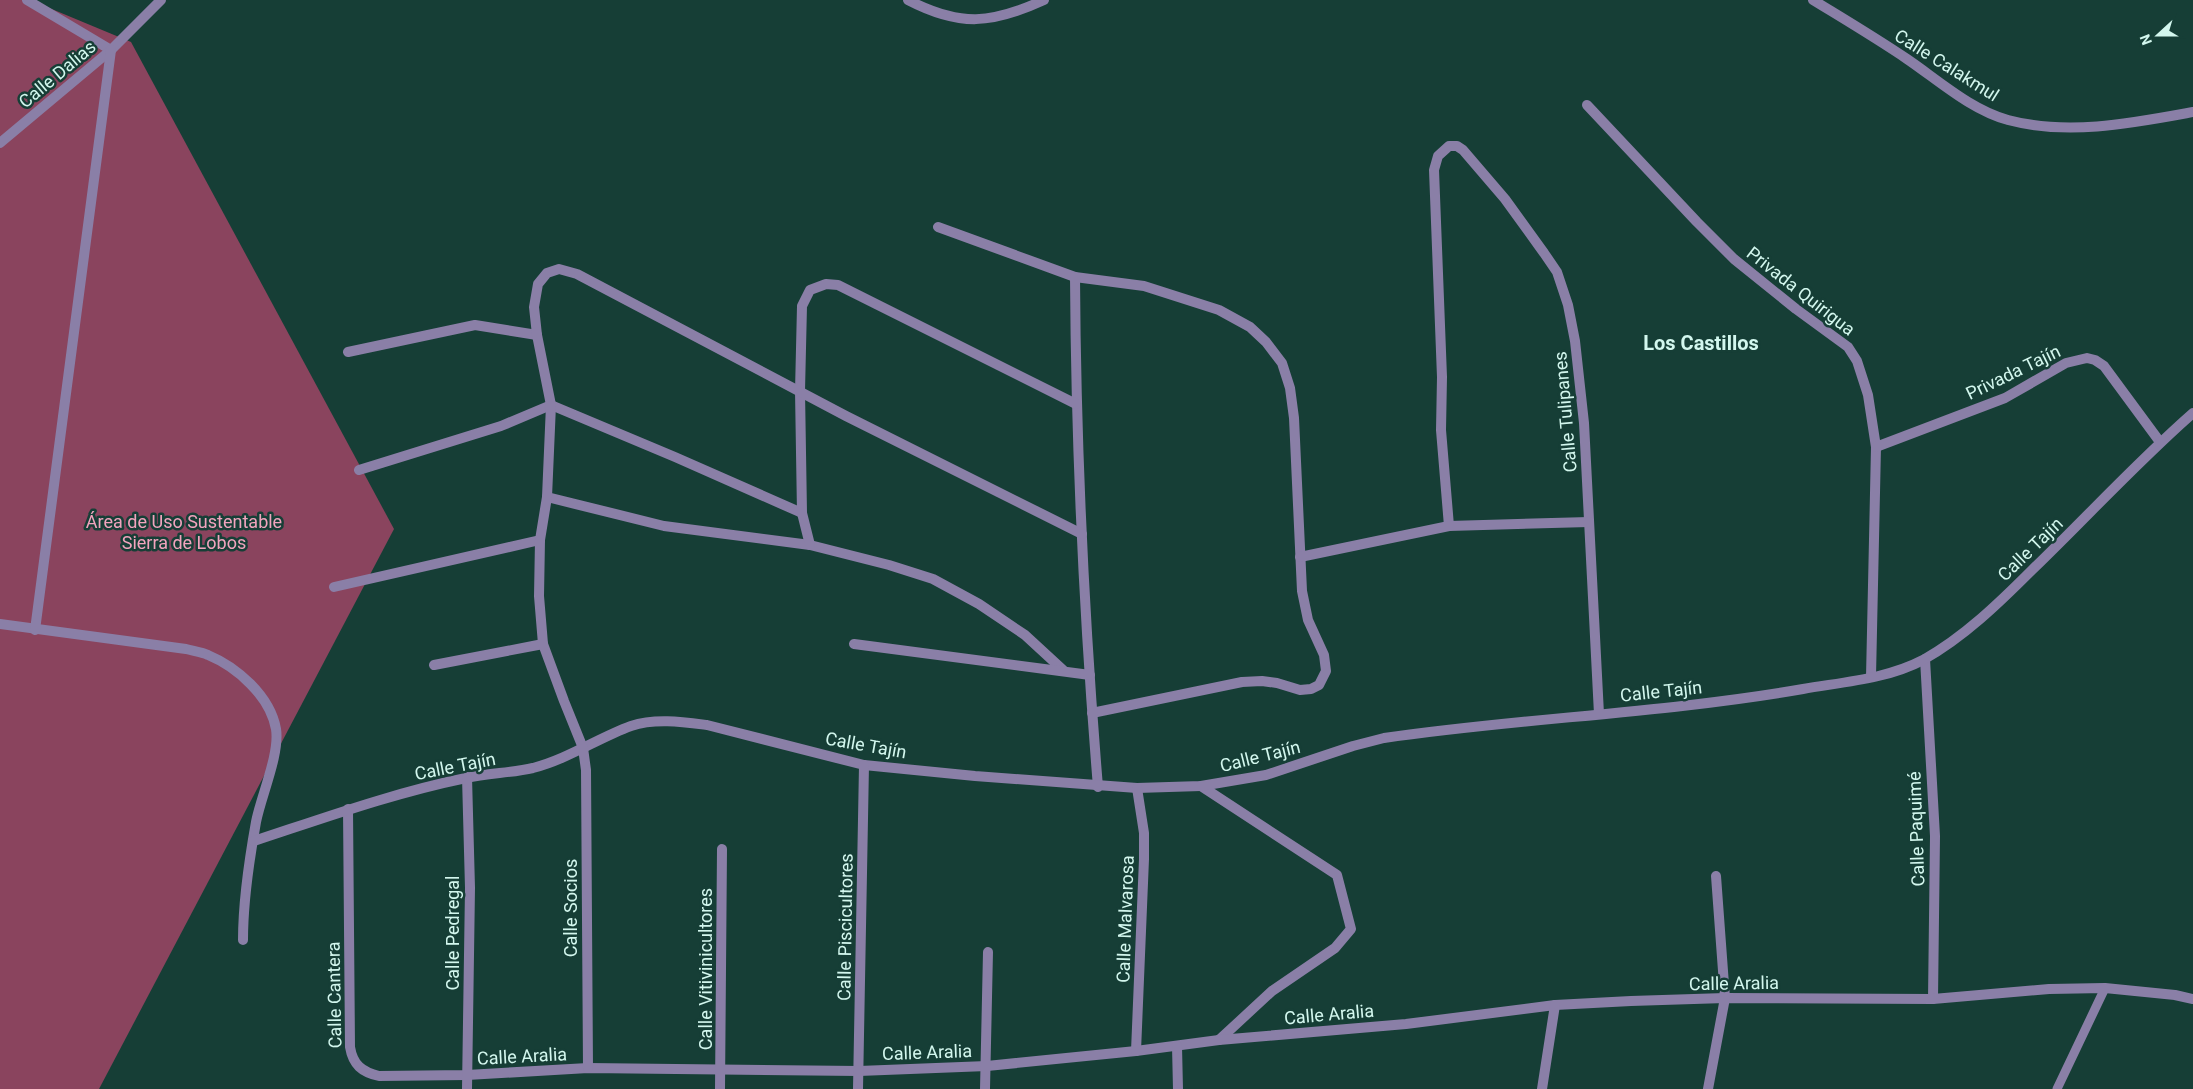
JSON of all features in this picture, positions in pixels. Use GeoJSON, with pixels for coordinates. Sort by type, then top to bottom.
{"type":"FeatureCollection","features":[{"type":"Feature","properties":{"kind":"street"},"geometry":{"type":"LineString","coordinates":[[27,0],[111,50]]}},
{"type":"Feature","properties":{"kind":"street"},"geometry":{"type":"LineString","coordinates":[[35,630],[111,50],[161,0]]}},
{"type":"Feature","properties":{"kind":"street"},"geometry":{"type":"LineString","coordinates":[[908,0],[944,16],[970,20],[991,19],[1024,10],[1044,0]]}},
{"type":"Feature","properties":{"kind":"street","name":"Calle Calakmul"},"geometry":{"type":"LineString","coordinates":[[1813,0],[1892,49],[1978,108],[2007,120],[2088,128],[2144,121],[2193,112]]}},
{"type":"Feature","properties":{"kind":"street","name":"Calle Dalias"},"geometry":{"type":"LineString","coordinates":[[0,143],[111,50]]}},
{"type":"Feature","properties":{"kind":"street","name":"Privada Quirigua"},"geometry":{"type":"LineString","coordinates":[[1587,105],[1734,259],[1796,309],[1848,347],[1857,361],[1868,395],[1876,447],[1871,677]]}},
{"type":"Feature","properties":{"kind":"street","name":"Calle Tulipanes"},"geometry":{"type":"LineString","coordinates":[[1448,526],[1441,430],[1442,376],[1434,170],[1438,156],[1443,150],[1449,146],[1456,146],[1463,150],[1505,199],[1557,272],[1563,288],[1576,350],[1584,423],[1599,714]]}},
{"type":"Feature","properties":{"kind":"street"},"geometry":{"type":"LineString","coordinates":[[938,227],[1075,277],[1144,286],[1219,310],[1250,327],[1266,342],[1282,363],[1290,388],[1294,418],[1302,591],[1308,620],[1324,655],[1326,671],[1319,685],[1310,689],[1300,690],[1277,683],[1242,682],[1092,712]]}},
{"type":"Feature","properties":{"kind":"street","name":"Calle Socios"},"geometry":{"type":"LineString","coordinates":[[588,1068],[586,780],[584,748],[543,644],[539,596],[540,540],[547,497],[551,405],[537,335],[534,306],[538,284],[547,273],[559,269],[577,274],[800,391]]}},
{"type":"Feature","properties":{"kind":"street"},"geometry":{"type":"LineString","coordinates":[[1075,277],[1076,404],[1092,712],[1098,787]]}},
{"type":"Feature","properties":{"kind":"street"},"geometry":{"type":"LineString","coordinates":[[810,544],[802,514],[800,391],[802,306],[810,290],[826,284],[838,285],[1076,404]]}},
{"type":"Feature","properties":{"kind":"street"},"geometry":{"type":"LineString","coordinates":[[348,352],[475,325],[537,335]]}},
{"type":"Feature","properties":{"kind":"street","name":"Privada Tajín"},"geometry":{"type":"LineString","coordinates":[[1876,447],[2005,398],[2066,364],[2088,358],[2104,366],[2160,442]]}},
{"type":"Feature","properties":{"kind":"street"},"geometry":{"type":"LineString","coordinates":[[800,391],[1082,534]]}},
{"type":"Feature","properties":{"kind":"street"},"geometry":{"type":"LineString","coordinates":[[359,470],[501,426],[551,405],[675,457],[802,514]]}},
{"type":"Feature","properties":{"kind":"street","name":"Calle Tajín"},"geometry":{"type":"LineString","coordinates":[[254,841],[348,809],[408,792],[467,778],[532,768],[553,762],[633,726],[658,722],[684,722],[723,729],[864,765],[1098,787],[1201,786],[1266,775],[1353,746],[1384,738],[1753,697],[1903,670],[1925,659],[1976,623],[2113,491],[2160,442],[2193,413]]}},
{"type":"Feature","properties":{"kind":"street"},"geometry":{"type":"LineString","coordinates":[[547,497],[664,526],[810,544],[933,579],[979,604],[1025,635],[1063,670]]}},
{"type":"Feature","properties":{"kind":"street"},"geometry":{"type":"LineString","coordinates":[[1300,557],[1448,526],[1589,522]]}},
{"type":"Feature","properties":{"kind":"street"},"geometry":{"type":"LineString","coordinates":[[334,587],[540,540]]}},
{"type":"Feature","properties":{"kind":"street"},"geometry":{"type":"LineString","coordinates":[[0,624],[186,649],[207,654],[240,674],[259,692],[276,729],[275,749],[256,822],[244,904],[243,940]]}},
{"type":"Feature","properties":{"kind":"street"},"geometry":{"type":"LineString","coordinates":[[434,665],[543,644]]}},
{"type":"Feature","properties":{"kind":"street"},"geometry":{"type":"LineString","coordinates":[[854,644],[1090,675]]}},
{"type":"Feature","properties":{"kind":"street","name":"Calle Paquimé"},"geometry":{"type":"LineString","coordinates":[[1925,659],[1935,836],[1933,999]]}},
{"type":"Feature","properties":{"kind":"street","name":"Calle Piscicultores"},"geometry":{"type":"LineString","coordinates":[[858,1089],[864,765]]}},
{"type":"Feature","properties":{"kind":"street","name":"Calle Pedregal"},"geometry":{"type":"LineString","coordinates":[[467,778],[470,888],[467,1089]]}},
{"type":"Feature","properties":{"kind":"street"},"geometry":{"type":"LineString","coordinates":[[1201,786],[1337,875],[1351,929],[1334,948],[1272,991],[1219,1040]]}},
{"type":"Feature","properties":{"kind":"street","name":"Calle Malvarosa"},"geometry":{"type":"LineString","coordinates":[[1136,1051],[1144,850],[1144,833],[1137,788]]}},
{"type":"Feature","properties":{"kind":"street","name":"Calle Cantera"},"geometry":{"type":"LineString","coordinates":[[348,809],[350,1047],[352,1056],[361,1069],[368,1074],[379,1076],[467,1075]]}},
{"type":"Feature","properties":{"kind":"street","name":"Calle Vitivinicultores"},"geometry":{"type":"LineString","coordinates":[[720,1089],[722,849]]}},
{"type":"Feature","properties":{"kind":"street"},"geometry":{"type":"LineString","coordinates":[[1708,1089],[1726,998],[1716,876]]}},
{"type":"Feature","properties":{"kind":"street"},"geometry":{"type":"LineString","coordinates":[[985,1089],[988,952]]}},
{"type":"Feature","properties":{"kind":"street","name":"Calle Aralia"},"geometry":{"type":"LineString","coordinates":[[467,1075],[588,1068],[859,1071],[987,1066],[1136,1051],[1219,1040],[1406,1024],[1555,1005],[1726,998],[1933,999],[2049,989],[2105,988],[2175,994],[2193,999]]}},
{"type":"Feature","properties":{"kind":"street"},"geometry":{"type":"LineString","coordinates":[[1542,1089],[1555,1005]]}},
{"type":"Feature","properties":{"kind":"street"},"geometry":{"type":"LineString","coordinates":[[1177,1046],[1178,1089]]}},
{"type":"Feature","properties":{"kind":"lane"},"geometry":{"type":"LineString","coordinates":[[2057,1089],[2105,988]]}},
{"type":"Feature","properties":{"kind":"green space","name":"Área de Uso Sustentable Sierra de Lobos"},"geometry":{"type":"Polygon","coordinates":[[[0,0],[30,0],[131,42],[394,529],[99,1089],[0,1089],[0,0]]]}},
{"type":"Feature","properties":{"kind":"district","name":"Los Castillos"},"geometry":{"type":"Point","coordinates":[1701,343]}}]}
